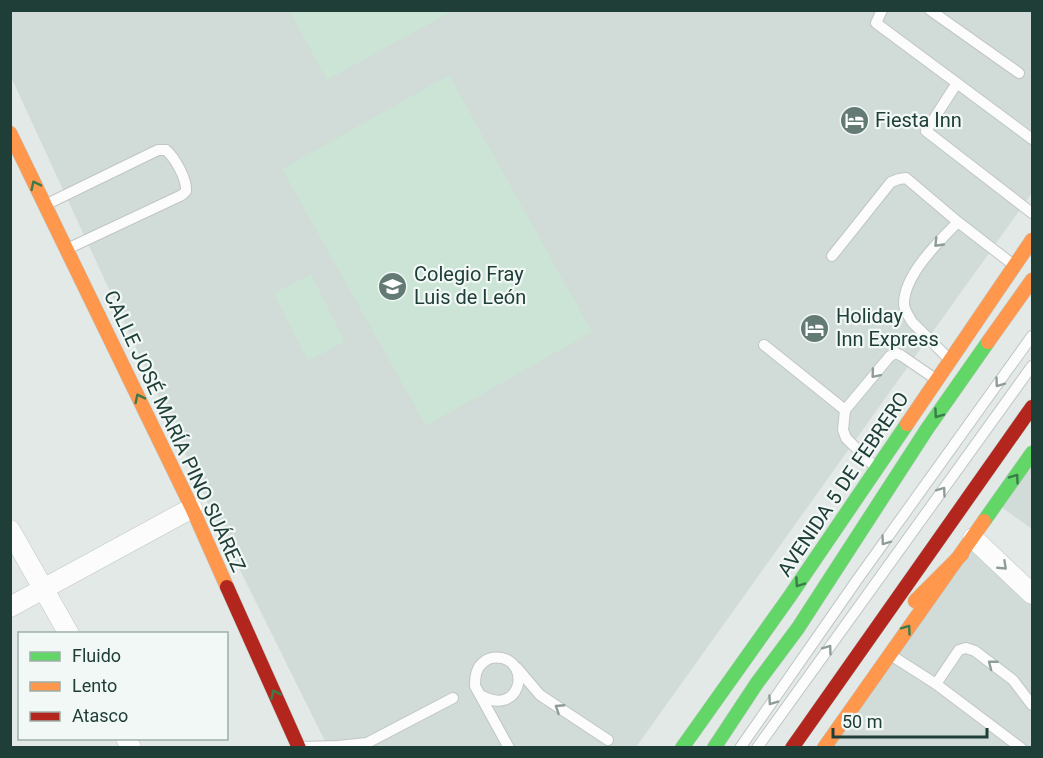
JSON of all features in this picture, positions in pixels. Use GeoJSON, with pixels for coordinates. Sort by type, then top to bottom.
{"type":"FeatureCollection","features":[{"type":"Feature","properties":{"kind":"main road","name":"CALLE JOSÉ MARÍA PINO SUÁREZ"},"geometry":{"type":"LineString","coordinates":[[12,139],[192,508],[298,747]]}},
{"type":"Feature","properties":{"kind":"main road","name":"AVENIDA 5 DE FEBRERO"},"geometry":{"type":"LineString","coordinates":[[682,747],[831,537],[1032,240]]}},
{"type":"Feature","properties":{"kind":"main road"},"geometry":{"type":"LineString","coordinates":[[959,349],[1032,262]]}},
{"type":"Feature","properties":{"kind":"main road","name":"AVENIDA 5 DE FEBRERO"},"geometry":{"type":"LineString","coordinates":[[714,747],[798,628],[927,429],[1032,280]]}},
{"type":"Feature","properties":{"kind":"main road"},"geometry":{"type":"LineString","coordinates":[[792,747],[1032,407]]}},
{"type":"Feature","properties":{"kind":"main road"},"geometry":{"type":"LineString","coordinates":[[824,747],[1032,453]]}},
{"type":"Feature","properties":{"kind":"main road"},"geometry":{"type":"LineString","coordinates":[[798,628],[831,537]]}},
{"type":"Feature","properties":{"kind":"main road"},"geometry":{"type":"LineString","coordinates":[[843,676],[967,546]]}},
{"type":"Feature","properties":{"kind":"street"},"geometry":{"type":"LineString","coordinates":[[10,608],[192,508]]}},
{"type":"Feature","properties":{"kind":"street"},"geometry":{"type":"LineString","coordinates":[[10,530],[68,632]]}},
{"type":"Feature","properties":{"kind":"street"},"geometry":{"type":"LineString","coordinates":[[967,546],[1032,594]]}},
{"type":"Feature","properties":{"kind":"lane"},"geometry":{"type":"LineString","coordinates":[[882,10],[876,23],[1032,140]]}},
{"type":"Feature","properties":{"kind":"lane"},"geometry":{"type":"LineString","coordinates":[[930,10],[1019,73]]}},
{"type":"Feature","properties":{"kind":"lane"},"geometry":{"type":"LineString","coordinates":[[957,83],[926,131],[1032,213]]}},
{"type":"Feature","properties":{"kind":"lane"},"geometry":{"type":"LineString","coordinates":[[45,205],[158,150],[166,150],[171,154],[186,183],[186,191],[182,195],[67,249]]}},
{"type":"Feature","properties":{"kind":"lane"},"geometry":{"type":"LineString","coordinates":[[832,256],[891,182],[899,178],[906,178],[1015,266]]}},
{"type":"Feature","properties":{"kind":"lane"},"geometry":{"type":"LineString","coordinates":[[951,361],[912,322],[904,305],[908,285],[932,248],[958,222]]}},
{"type":"Feature","properties":{"kind":"lane"},"geometry":{"type":"LineString","coordinates":[[740,747],[1032,336]]}},
{"type":"Feature","properties":{"kind":"lane"},"geometry":{"type":"LineString","coordinates":[[764,345],[845,410]]}},
{"type":"Feature","properties":{"kind":"lane"},"geometry":{"type":"LineString","coordinates":[[877,469],[846,438],[843,430],[845,410],[896,353],[938,380]]}},
{"type":"Feature","properties":{"kind":"lane"},"geometry":{"type":"LineString","coordinates":[[757,747],[1032,366]]}},
{"type":"Feature","properties":{"kind":"lane"},"geometry":{"type":"LineString","coordinates":[[936,684],[959,650],[966,648],[975,651],[1013,680],[1032,705]]}},
{"type":"Feature","properties":{"kind":"lane"},"geometry":{"type":"LineString","coordinates":[[889,654],[936,684],[1021,747]]}},
{"type":"Feature","properties":{"kind":"lane"},"geometry":{"type":"LineString","coordinates":[[514,666],[519,676],[518,687],[512,696],[502,701],[492,701],[470,688],[479,666],[487,659],[497,657],[507,659],[514,666],[540,695],[608,740]]}},
{"type":"Feature","properties":{"kind":"lane"},"geometry":{"type":"LineString","coordinates":[[482,696],[509,747]]}},
{"type":"Feature","properties":{"kind":"lane"},"geometry":{"type":"LineString","coordinates":[[298,747],[365,745],[453,698]]}},
{"type":"Feature","properties":{"kind":"shaded area"},"geometry":{"type":"Polygon","coordinates":[[[10,11],[1032,11],[1032,193],[636,747],[328,747],[223,536],[11,77],[10,11]]]}},
{"type":"Feature","properties":{"kind":"shaded area"},"geometry":{"type":"Polygon","coordinates":[[[1032,453],[1032,529],[997,504],[1032,453]]]}},
{"type":"Feature","properties":{"kind":"shaded area"},"geometry":{"type":"Polygon","coordinates":[[[973,538],[1032,594],[1032,747],[824,748],[973,538]]]}},
{"type":"Feature","properties":{"kind":"green space"},"geometry":{"type":"Polygon","coordinates":[[[289,11],[453,11],[327,80],[289,11]]]}},
{"type":"Feature","properties":{"kind":"green space"},"geometry":{"type":"Polygon","coordinates":[[[449,75],[592,332],[426,426],[282,169],[449,75]]]}},
{"type":"Feature","properties":{"kind":"green space"},"geometry":{"type":"Polygon","coordinates":[[[311,274],[345,342],[308,361],[274,293],[311,274]]]}},
{"type":"Feature","properties":{"kind":"traffic: fast"},"geometry":{"type":"LineString","coordinates":[[714,748],[757,683],[798,628],[927,429],[988,342]]}},
{"type":"Feature","properties":{"kind":"traffic: fast"},"geometry":{"type":"LineString","coordinates":[[682,748],[790,596],[907,424]]}},
{"type":"Feature","properties":{"kind":"traffic: fast"},"geometry":{"type":"LineString","coordinates":[[984,521],[1032,453]]}},
{"type":"Feature","properties":{"kind":"traffic: slow"},"geometry":{"type":"LineString","coordinates":[[10,133],[192,508],[227,587]]}},
{"type":"Feature","properties":{"kind":"traffic: slow"},"geometry":{"type":"LineString","coordinates":[[907,424],[1032,240]]}},
{"type":"Feature","properties":{"kind":"traffic: slow"},"geometry":{"type":"LineString","coordinates":[[988,342],[1032,280]]}},
{"type":"Feature","properties":{"kind":"traffic: slow"},"geometry":{"type":"LineString","coordinates":[[824,748],[984,521]]}},
{"type":"Feature","properties":{"kind":"traffic: slow"},"geometry":{"type":"LineString","coordinates":[[915,601],[962,554]]}},
{"type":"Feature","properties":{"kind":"traffic: jam"},"geometry":{"type":"LineString","coordinates":[[792,748],[1032,407]]}},
{"type":"Feature","properties":{"kind":"traffic: jam"},"geometry":{"type":"LineString","coordinates":[[227,587],[299,748]]}},
{"type":"Feature","properties":{"kind":"place","name":"Fiesta Inn"},"geometry":{"type":"Point","coordinates":[854,120]}},
{"type":"Feature","properties":{"kind":"place","name":"Colegio Fray Luis de León"},"geometry":{"type":"Point","coordinates":[393,286]}},
{"type":"Feature","properties":{"kind":"place","name":"Holiday Inn Express"},"geometry":{"type":"Point","coordinates":[815,328]}}]}
